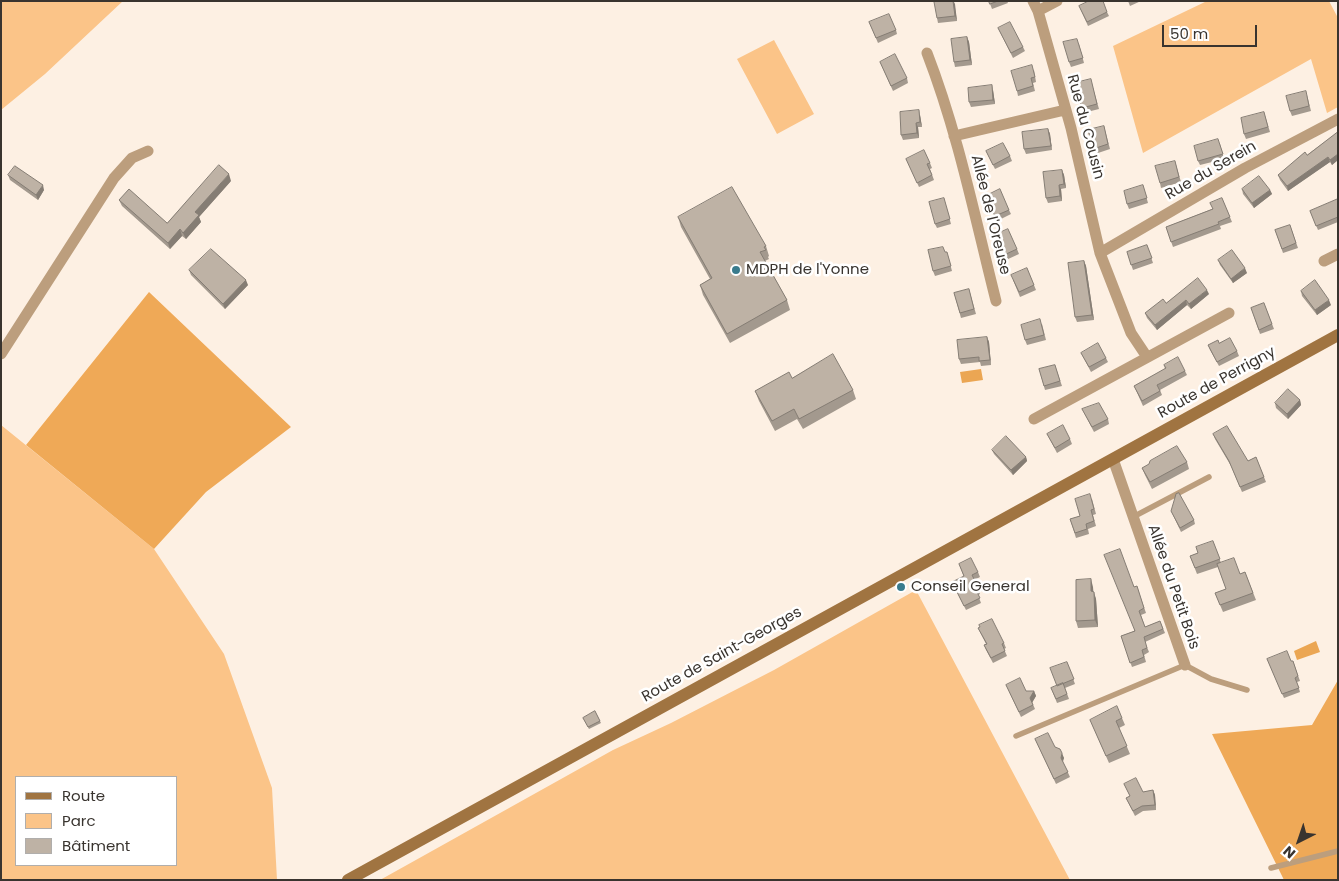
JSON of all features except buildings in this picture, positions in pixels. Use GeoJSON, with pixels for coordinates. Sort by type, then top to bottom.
{"type":"FeatureCollection","features":[{"type":"Feature","properties":{"kind":"main road","name":"Route de Perrigny"},"geometry":{"type":"LineString","coordinates":[[1113,459],[1338,335]]}},
{"type":"Feature","properties":{"kind":"main road","name":"Route de Saint-Georges"},"geometry":{"type":"LineString","coordinates":[[348,880],[771,645],[1113,459]]}},
{"type":"Feature","properties":{"kind":"street"},"geometry":{"type":"LineString","coordinates":[[1035,6],[1057,1]]}},
{"type":"Feature","properties":{"kind":"street","name":"Rue du Cousin"},"geometry":{"type":"LineString","coordinates":[[1035,6],[1071,128],[1100,252],[1131,333],[1147,357]]}},
{"type":"Feature","properties":{"kind":"street","name":"Allée de l'Oreuse"},"geometry":{"type":"LineString","coordinates":[[927,53],[941,90],[954,136],[996,301]]}},
{"type":"Feature","properties":{"kind":"street"},"geometry":{"type":"LineString","coordinates":[[954,136],[1066,110]]}},
{"type":"Feature","properties":{"kind":"street","name":"Rue du Serein"},"geometry":{"type":"LineString","coordinates":[[1100,252],[1246,168],[1338,119]]}},
{"type":"Feature","properties":{"kind":"street"},"geometry":{"type":"LineString","coordinates":[[1,354],[114,178],[132,158],[148,151]]}},
{"type":"Feature","properties":{"kind":"street"},"geometry":{"type":"LineString","coordinates":[[1324,261],[1338,254]]}},
{"type":"Feature","properties":{"kind":"street"},"geometry":{"type":"LineString","coordinates":[[1034,419],[1229,313]]}},
{"type":"Feature","properties":{"kind":"street","name":"Allée du Petit Bois"},"geometry":{"type":"LineString","coordinates":[[1113,459],[1185,665]]}},
{"type":"Feature","properties":{"kind":"lane"},"geometry":{"type":"LineString","coordinates":[[1133,517],[1210,477]]}},
{"type":"Feature","properties":{"kind":"lane"},"geometry":{"type":"LineString","coordinates":[[1185,665],[1212,679],[1247,690]]}},
{"type":"Feature","properties":{"kind":"lane","name":"Allée du Petit Bois"},"geometry":{"type":"LineString","coordinates":[[1016,736],[1185,665]]}},
{"type":"Feature","properties":{"kind":"lane"},"geometry":{"type":"LineString","coordinates":[[1271,868],[1338,851]]}},
{"type":"Feature","properties":{"kind":"green space"},"geometry":{"type":"Polygon","coordinates":[[[1,1],[123,1],[45,74],[1,110],[1,1]]]}},
{"type":"Feature","properties":{"kind":"green space"},"geometry":{"type":"Polygon","coordinates":[[[1207,1],[1329,1],[1338,18],[1338,107],[1327,113],[1311,59],[1143,153],[1113,46],[1207,1]]]}},
{"type":"Feature","properties":{"kind":"green space"},"geometry":{"type":"Polygon","coordinates":[[[774,40],[814,114],[777,134],[737,59],[774,40]]]}},
{"type":"Feature","properties":{"kind":"green space"},"geometry":{"type":"Polygon","coordinates":[[[1,425],[154,549],[224,654],[272,788],[277,880],[1,880],[1,425]]]}},
{"type":"Feature","properties":{"kind":"green space"},"geometry":{"type":"Polygon","coordinates":[[[916,590],[1070,880],[380,880],[613,750],[671,723],[774,670],[916,590]]]}},
{"type":"Feature","properties":{"kind":"shaded area"},"geometry":{"type":"Polygon","coordinates":[[[149,292],[291,427],[206,492],[154,549],[26,445],[149,292]]]}},
{"type":"Feature","properties":{"kind":"shaded area"},"geometry":{"type":"Polygon","coordinates":[[[981,369],[983,380],[962,383],[960,372],[981,369]]]}},
{"type":"Feature","properties":{"kind":"shaded area"},"geometry":{"type":"Polygon","coordinates":[[[1316,641],[1320,652],[1297,660],[1294,651],[1316,641]]]}},
{"type":"Feature","properties":{"kind":"shaded area"},"geometry":{"type":"Polygon","coordinates":[[[1338,680],[1338,880],[1284,880],[1212,734],[1312,725],[1338,680]]]}},
{"type":"Feature","properties":{"kind":"place","name":"MDPH de l'Yonne"},"geometry":{"type":"Point","coordinates":[736,270]}},
{"type":"Feature","properties":{"kind":"place","name":"Conseil General"},"geometry":{"type":"Point","coordinates":[901,587]}}]}
